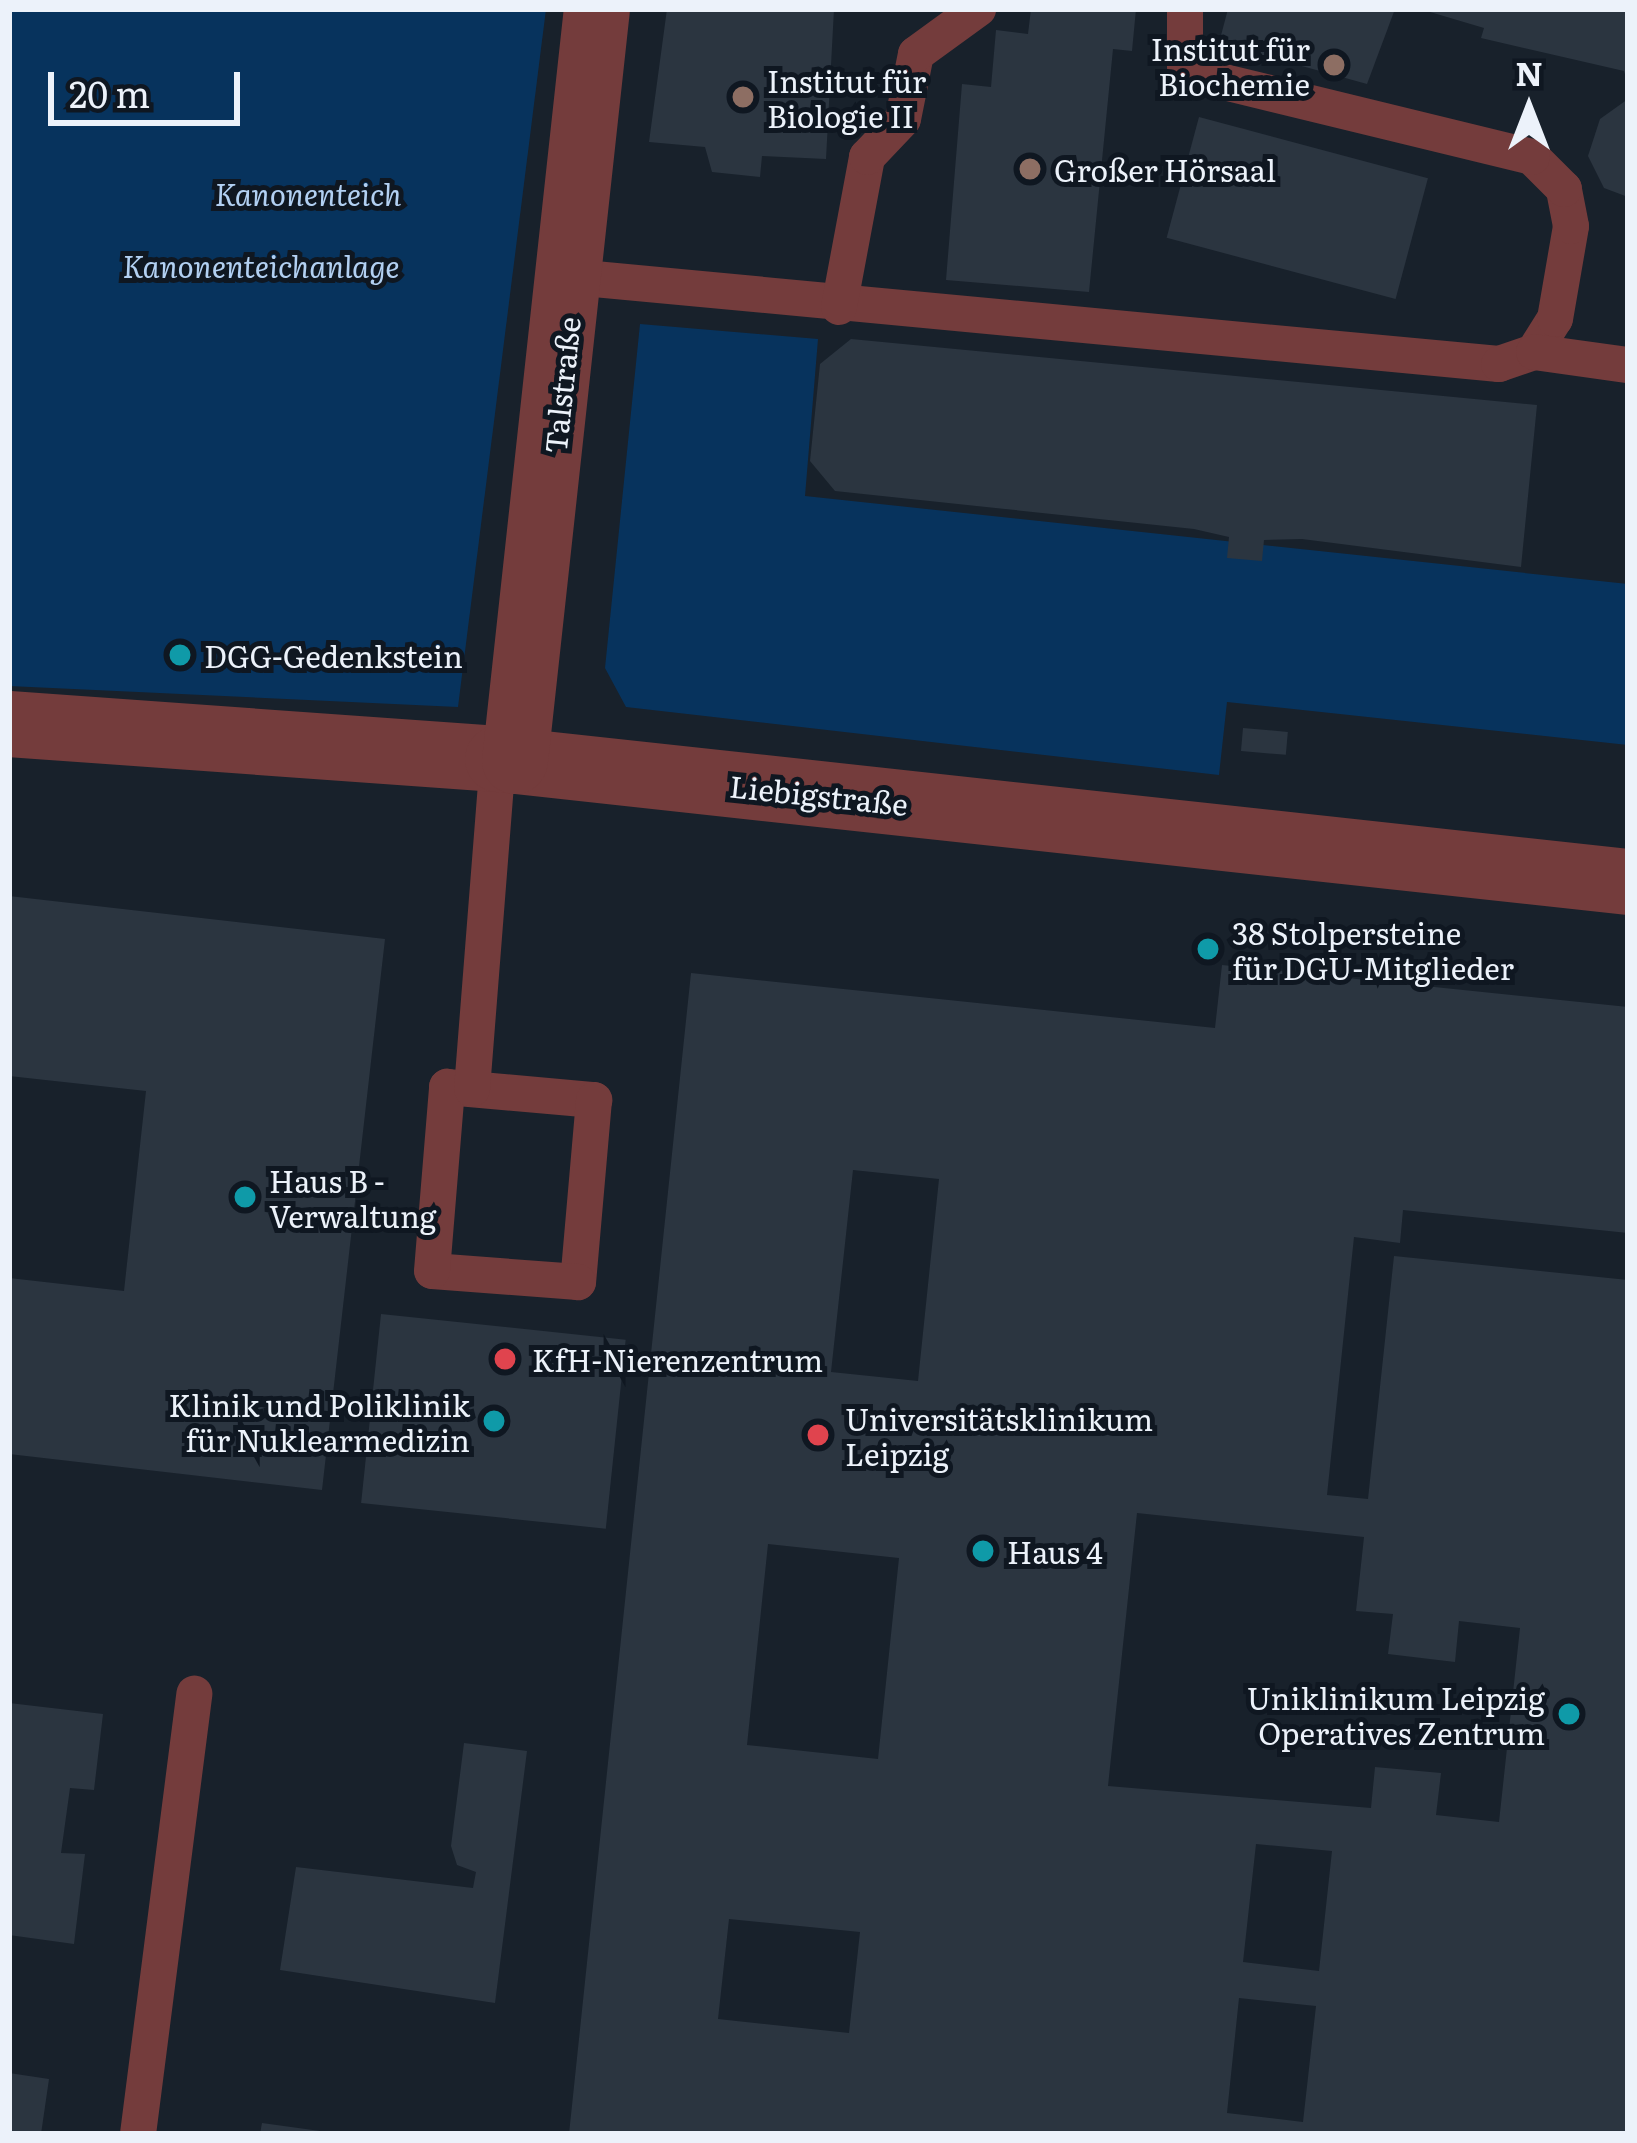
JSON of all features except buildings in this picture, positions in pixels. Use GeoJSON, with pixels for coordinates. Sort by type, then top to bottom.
{"type":"FeatureCollection","features":[{"type":"Feature","properties":{"kind":"street","name":"Talstraße"},"geometry":{"type":"LineString","coordinates":[[507,760],[573,278],[597,9]]}},
{"type":"Feature","properties":{"kind":"street","name":"Liebigstraße"},"geometry":{"type":"LineString","coordinates":[[9,724],[507,760],[1628,882]]}},
{"type":"Feature","properties":{"kind":"lane"},"geometry":{"type":"LineString","coordinates":[[839,307],[867,157],[903,119],[916,54],[978,9]]}},
{"type":"Feature","properties":{"kind":"lane"},"geometry":{"type":"LineString","coordinates":[[1185,9],[1185,67],[1204,77],[1532,157],[1564,189],[1571,226],[1556,319],[1534,352]]}},
{"type":"Feature","properties":{"kind":"lane"},"geometry":{"type":"LineString","coordinates":[[573,278],[839,307],[1499,364],[1534,352],[1628,365]]}},
{"type":"Feature","properties":{"kind":"lane"},"geometry":{"type":"LineString","coordinates":[[472,1089],[507,760]]}},
{"type":"Feature","properties":{"kind":"lane"},"geometry":{"type":"LineString","coordinates":[[447,1087],[472,1089],[594,1100],[578,1282],[431,1270],[447,1087]]}},
{"type":"Feature","properties":{"kind":"lane"},"geometry":{"type":"LineString","coordinates":[[138,2134],[194,1694]]}},
{"type":"Feature","properties":{"kind":"green space","name":"Kanonenteichanlage"},"geometry":{"type":"Polygon","coordinates":[[[9,9],[546,9],[458,707],[9,686],[9,9]]]}},
{"type":"Feature","properties":{"kind":"green space"},"geometry":{"type":"Polygon","coordinates":[[[640,324],[818,339],[805,496],[1628,584],[1628,745],[1227,702],[1219,775],[626,707],[605,668],[640,324]]]}},
{"type":"Feature","properties":{"kind":"place","name":"Institut für Biochemie"},"geometry":{"type":"Point","coordinates":[1334,65]}},
{"type":"Feature","properties":{"kind":"place","name":"Institut für Biologie II"},"geometry":{"type":"Point","coordinates":[743,97]}},
{"type":"Feature","properties":{"kind":"place","name":"Großer Hörsaal"},"geometry":{"type":"Point","coordinates":[1030,169]}},
{"type":"Feature","properties":{"kind":"place","name":"DGG-Gedenkstein"},"geometry":{"type":"Point","coordinates":[180,655]}},
{"type":"Feature","properties":{"kind":"place","name":"38 Stolpersteine für DGU-Mitglieder"},"geometry":{"type":"Point","coordinates":[1208,949]}},
{"type":"Feature","properties":{"kind":"place","name":"Haus B - Verwaltung"},"geometry":{"type":"Point","coordinates":[245,1197]}},
{"type":"Feature","properties":{"kind":"place","name":"KfH-Nierenzentrum"},"geometry":{"type":"Point","coordinates":[505,1359]}},
{"type":"Feature","properties":{"kind":"place","name":"Klinik und Poliklinik für Nuklearmedizin"},"geometry":{"type":"Point","coordinates":[494,1421]}},
{"type":"Feature","properties":{"kind":"place","name":"Universitätsklinikum Leipzig"},"geometry":{"type":"Point","coordinates":[818,1435]}},
{"type":"Feature","properties":{"kind":"place","name":"Haus 4"},"geometry":{"type":"Point","coordinates":[983,1551]}},
{"type":"Feature","properties":{"kind":"place","name":"Uniklinikum Leipzig Operatives Zentrum"},"geometry":{"type":"Point","coordinates":[1569,1714]}},
{"type":"Feature","properties":{"kind":"park label","name":"Kanonenteich"},"geometry":{"type":"Point","coordinates":[308,193]}}]}
